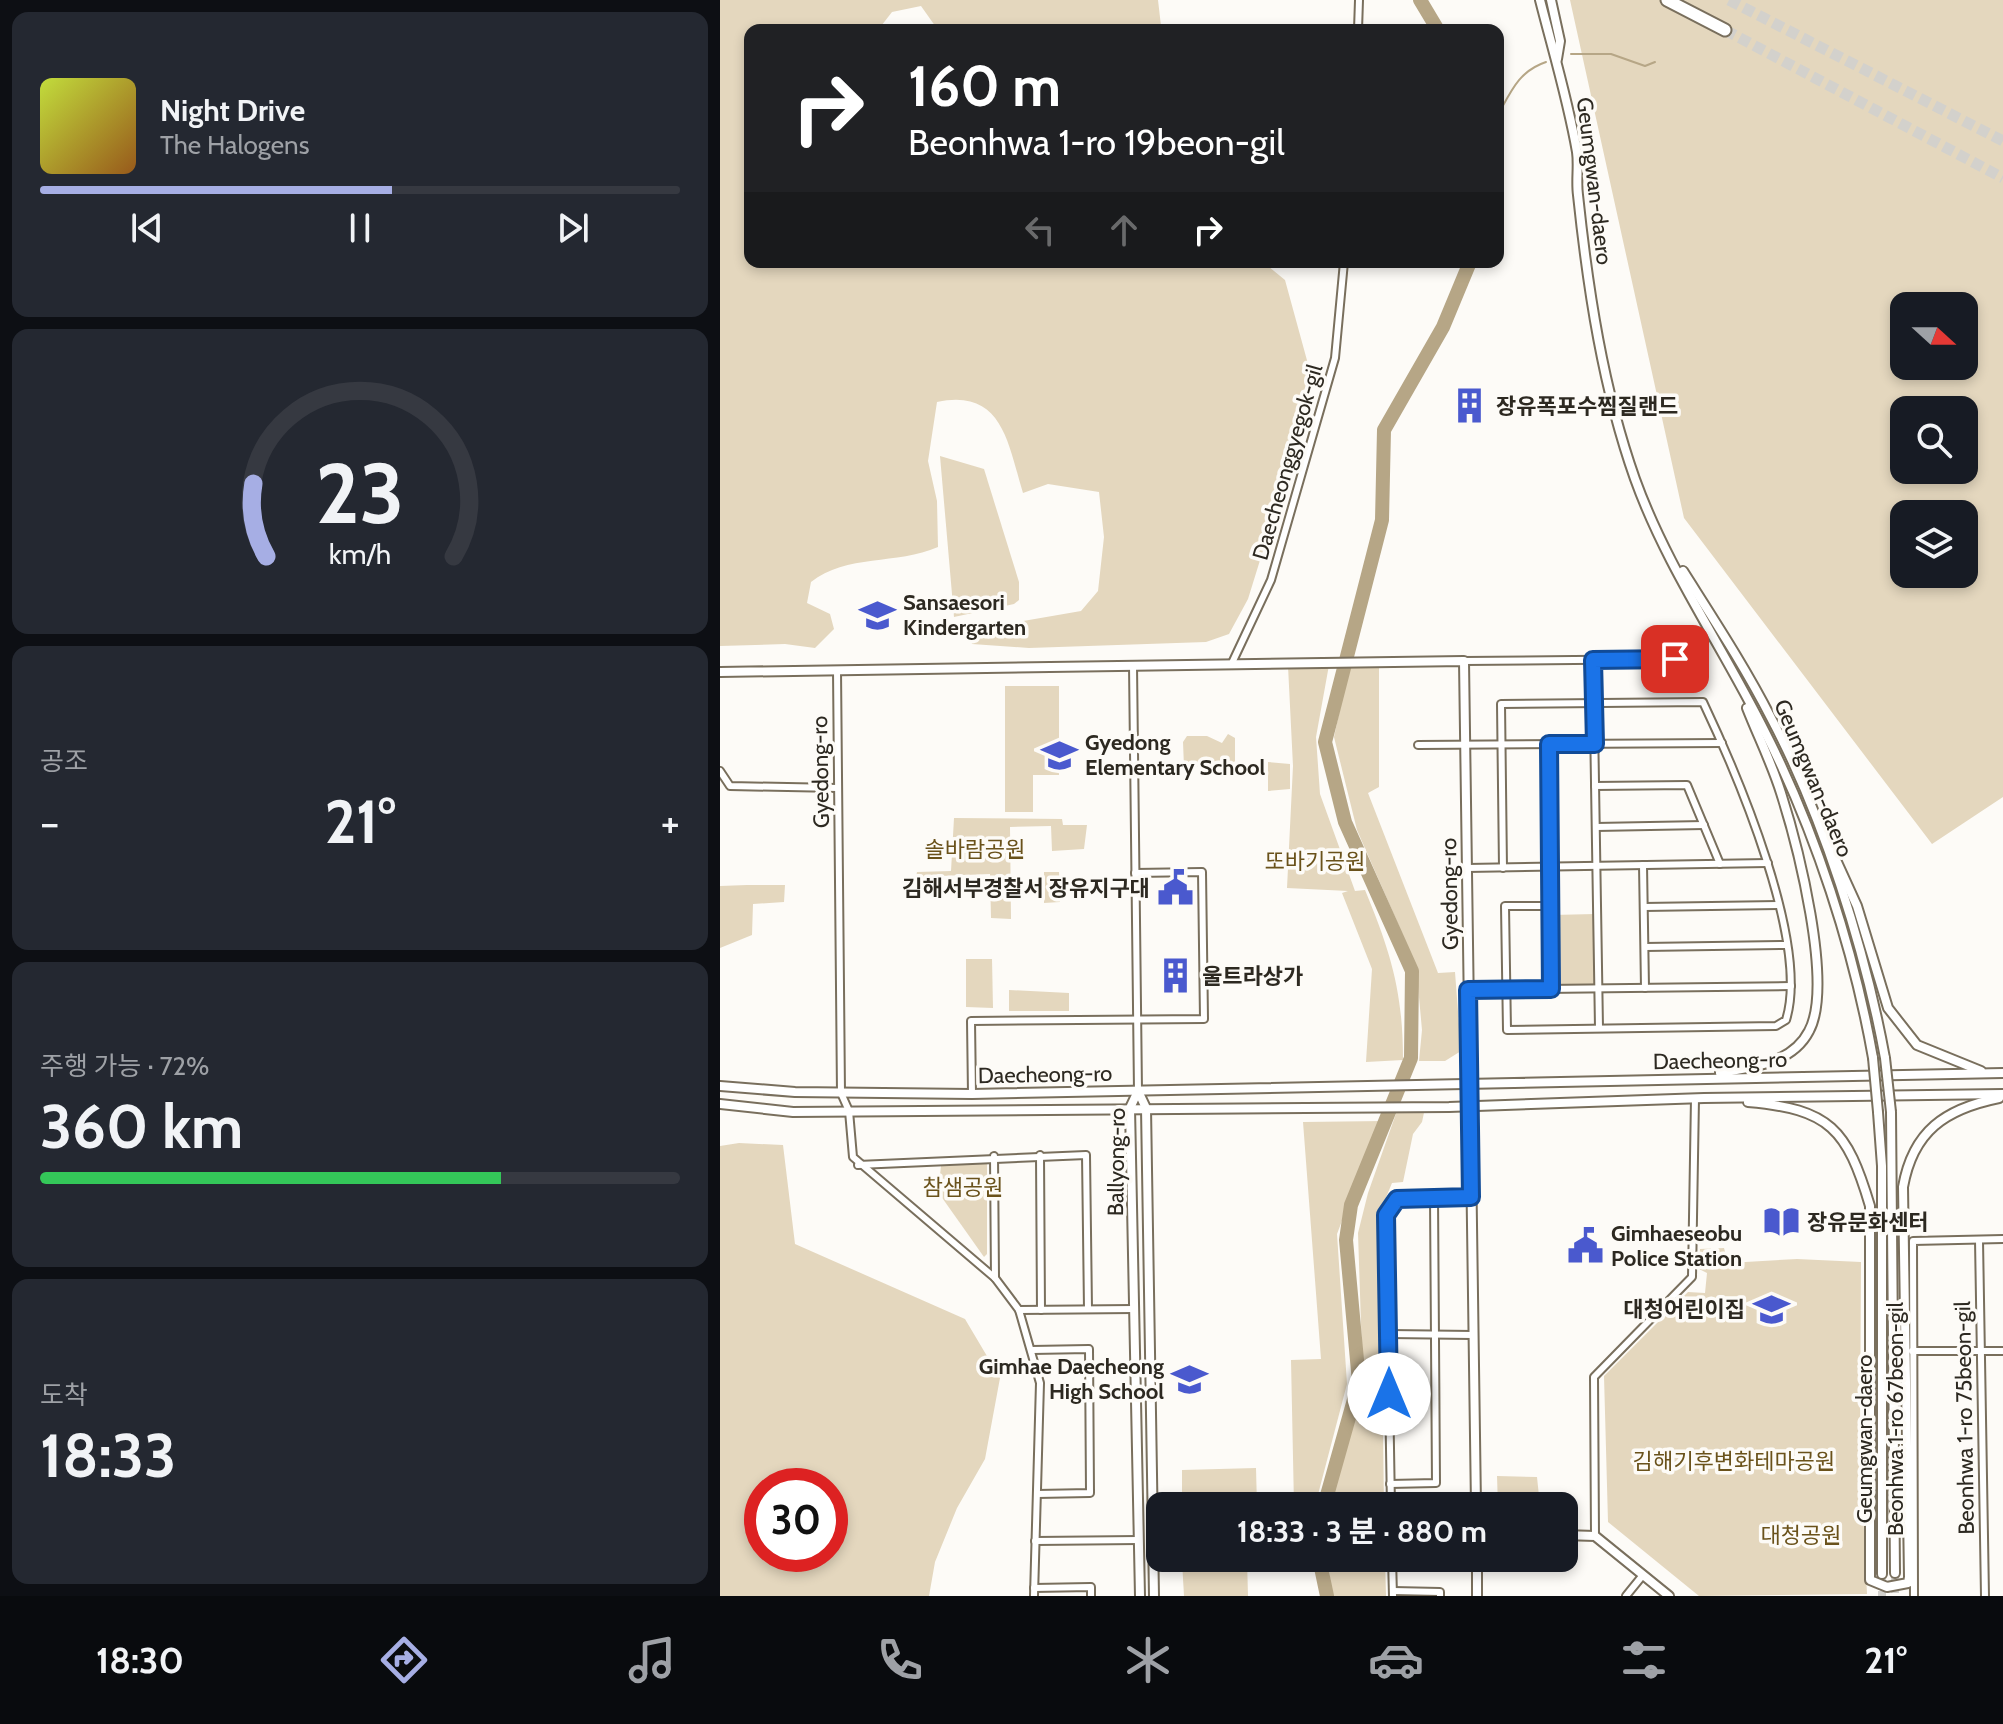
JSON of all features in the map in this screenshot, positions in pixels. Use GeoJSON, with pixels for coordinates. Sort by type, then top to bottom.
{"type":"FeatureCollection","features":[{"type":"Feature","properties":{"kind":"highway"},"geometry":{"type":"LineString","coordinates":[[1667,0],[1725,30]]}},
{"type":"Feature","properties":{"kind":"main road","name":"Geumgwan-daero"},"geometry":{"type":"LineString","coordinates":[[1540,0],[1562,74],[1577,157],[1577,191],[1600,351],[1635,479],[1659,534],[1765,731],[1805,820],[1859,990],[1873,1058],[1882,1166],[1882,1574]]}},
{"type":"Feature","properties":{"kind":"main road","name":"Geumgwan-daero"},"geometry":{"type":"LineString","coordinates":[[1551,0],[1560,41],[1557,64]]}},
{"type":"Feature","properties":{"kind":"main road","name":"Geumgwan-daero"},"geometry":{"type":"LineString","coordinates":[[1659,534],[1759,694],[1814,817],[1860,953],[1885,1058],[1891,1112],[1895,1573]]}},
{"type":"Feature","properties":{"kind":"main road"},"geometry":{"type":"LineString","coordinates":[[720,672],[1464,661]]}},
{"type":"Feature","properties":{"kind":"main road","name":"Gyedong-ro"},"geometry":{"type":"LineString","coordinates":[[1464,661],[1476,1492]]}},
{"type":"Feature","properties":{"kind":"main road"},"geometry":{"type":"LineString","coordinates":[[1699,1077],[1768,1064],[1787,1055],[1809,1033],[1819,1005],[1819,975],[1796,844],[1780,790],[1731,670]]}},
{"type":"Feature","properties":{"kind":"main road"},"geometry":{"type":"LineString","coordinates":[[1814,817],[1843,868],[1888,1008],[1917,1045],[1957,1064],[1990,1074]]}},
{"type":"Feature","properties":{"kind":"main road","name":"Daecheong-ro"},"geometry":{"type":"LineString","coordinates":[[720,1086],[841,1093],[972,1094],[1438,1087],[1699,1077],[2003,1073]]}},
{"type":"Feature","properties":{"kind":"main road","name":"Ballyong-ro"},"geometry":{"type":"LineString","coordinates":[[1138,1091],[1146,1108],[1155,1492]]}},
{"type":"Feature","properties":{"kind":"main road","name":"Ballyong-ro"},"geometry":{"type":"LineString","coordinates":[[1138,1091],[1130,1108],[1140,1596]]}},
{"type":"Feature","properties":{"kind":"main road"},"geometry":{"type":"LineString","coordinates":[[1699,1098],[1788,1106],[1814,1115],[1836,1130],[1860,1173],[1870,1206],[1870,1580],[1887,1587],[1908,1583],[1909,1577],[1903,1187],[1908,1161],[1923,1136],[1950,1113],[2003,1096]]}},
{"type":"Feature","properties":{"kind":"main road","name":"Daecheong-ro"},"geometry":{"type":"LineString","coordinates":[[720,1104],[793,1112],[1439,1107],[1699,1098],[2003,1096]]}},
{"type":"Feature","properties":{"kind":"main road"},"geometry":{"type":"LineString","coordinates":[[1894,1342],[1904,1250]]}},
{"type":"Feature","properties":{"kind":"main road"},"geometry":{"type":"LineString","coordinates":[[1872,1296],[1882,1351]]}},
{"type":"Feature","properties":{"kind":"main road"},"geometry":{"type":"LineString","coordinates":[[1578,1535],[1595,1536],[1669,1596]]}},
{"type":"Feature","properties":{"kind":"main road"},"geometry":{"type":"LineString","coordinates":[[1139,1540],[1146,1540]]}},
{"type":"Feature","properties":{"kind":"main road","name":"Ballyong-ro"},"geometry":{"type":"LineString","coordinates":[[1154,1596],[1155,1572]]}},
{"type":"Feature","properties":{"kind":"main road"},"geometry":{"type":"LineString","coordinates":[[1477,1572],[1477,1596]]}},
{"type":"Feature","properties":{"kind":"street"},"geometry":{"type":"LineString","coordinates":[[1358,24],[1359,0]]}},
{"type":"Feature","properties":{"kind":"street","name":"Daecheonggyegok-gil"},"geometry":{"type":"LineString","coordinates":[[1232,663],[1271,580],[1335,358],[1343,268]]}},
{"type":"Feature","properties":{"kind":"street"},"geometry":{"type":"LineString","coordinates":[[1464,661],[1675,659]]}},
{"type":"Feature","properties":{"kind":"street"},"geometry":{"type":"LineString","coordinates":[[1593,660],[1599,1028]]}},
{"type":"Feature","properties":{"kind":"street"},"geometry":{"type":"LineString","coordinates":[[1133,665],[1138,1091]]}},
{"type":"Feature","properties":{"kind":"street","name":"Gyedong-ro"},"geometry":{"type":"LineString","coordinates":[[837,670],[841,1093],[849,1111],[851,1147],[858,1165]]}},
{"type":"Feature","properties":{"kind":"street"},"geometry":{"type":"LineString","coordinates":[[1503,868],[1501,704],[1703,702],[1768,863],[1791,986],[1786,1020],[1776,1026],[1507,1030],[1505,906],[1550,906]]}},
{"type":"Feature","properties":{"kind":"street"},"geometry":{"type":"LineString","coordinates":[[1418,745],[1722,743]]}},
{"type":"Feature","properties":{"kind":"street"},"geometry":{"type":"LineString","coordinates":[[1549,744],[1551,989]]}},
{"type":"Feature","properties":{"kind":"street"},"geometry":{"type":"LineString","coordinates":[[720,771],[730,786],[838,788]]}},
{"type":"Feature","properties":{"kind":"street"},"geometry":{"type":"LineString","coordinates":[[1595,786],[1687,785],[1720,864]]}},
{"type":"Feature","properties":{"kind":"street"},"geometry":{"type":"LineString","coordinates":[[1596,827],[1704,825]]}},
{"type":"Feature","properties":{"kind":"street"},"geometry":{"type":"LineString","coordinates":[[1467,868],[1768,863]]}},
{"type":"Feature","properties":{"kind":"street"},"geometry":{"type":"LineString","coordinates":[[1643,865],[1645,988]]}},
{"type":"Feature","properties":{"kind":"street"},"geometry":{"type":"LineString","coordinates":[[972,1094],[971,1021],[1204,1019],[1202,872],[1135,873]]}},
{"type":"Feature","properties":{"kind":"street"},"geometry":{"type":"LineString","coordinates":[[1644,907],[1778,905]]}},
{"type":"Feature","properties":{"kind":"street"},"geometry":{"type":"LineString","coordinates":[[1645,947],[1785,945]]}},
{"type":"Feature","properties":{"kind":"street"},"geometry":{"type":"LineString","coordinates":[[1468,990],[1791,986]]}},
{"type":"Feature","properties":{"kind":"street"},"geometry":{"type":"LineString","coordinates":[[1595,1536],[1594,1377],[1692,1277],[1699,1098]]}},
{"type":"Feature","properties":{"kind":"street"},"geometry":{"type":"LineString","coordinates":[[1040,1155],[1041,1310]]}},
{"type":"Feature","properties":{"kind":"street"},"geometry":{"type":"LineString","coordinates":[[858,1165],[994,1156],[1086,1155],[1088,1309]]}},
{"type":"Feature","properties":{"kind":"street"},"geometry":{"type":"LineString","coordinates":[[994,1156],[995,1278]]}},
{"type":"Feature","properties":{"kind":"street"},"geometry":{"type":"LineString","coordinates":[[858,1165],[995,1278],[1019,1310],[1040,1383],[1034,1596]]}},
{"type":"Feature","properties":{"kind":"street"},"geometry":{"type":"LineString","coordinates":[[1390,1484],[1436,1483],[1434,1197]]}},
{"type":"Feature","properties":{"kind":"street"},"geometry":{"type":"LineString","coordinates":[[1390,1492],[1386,1215],[1397,1199],[1471,1197]]}},
{"type":"Feature","properties":{"kind":"street"},"geometry":{"type":"LineString","coordinates":[[1979,1240],[2003,1239]]}},
{"type":"Feature","properties":{"kind":"street","name":"Beonhwa 1-ro 67beon-gil"},"geometry":{"type":"LineString","coordinates":[[1914,1596],[1913,1241],[1979,1240]]}},
{"type":"Feature","properties":{"kind":"street","name":"Beonhwa 1-ro 75beon-gil"},"geometry":{"type":"LineString","coordinates":[[1979,1240],[1985,1596]]}},
{"type":"Feature","properties":{"kind":"street"},"geometry":{"type":"LineString","coordinates":[[1019,1310],[1134,1309]]}},
{"type":"Feature","properties":{"kind":"street"},"geometry":{"type":"LineString","coordinates":[[1389,1334],[1473,1335]]}},
{"type":"Feature","properties":{"kind":"street"},"geometry":{"type":"LineString","coordinates":[[1032,1350],[1089,1349],[1090,1493],[1037,1494]]}},
{"type":"Feature","properties":{"kind":"street"},"geometry":{"type":"LineString","coordinates":[[1912,1351],[2003,1351]]}},
{"type":"Feature","properties":{"kind":"street"},"geometry":{"type":"LineString","coordinates":[[1035,1541],[1139,1540]]}},
{"type":"Feature","properties":{"kind":"street"},"geometry":{"type":"LineString","coordinates":[[1392,1572],[1393,1594],[1440,1594]]}},
{"type":"Feature","properties":{"kind":"street"},"geometry":{"type":"LineString","coordinates":[[1626,1596],[1643,1575]]}},
{"type":"Feature","properties":{"kind":"street"},"geometry":{"type":"LineString","coordinates":[[1034,1588],[1091,1587],[1091,1596]]}},
{"type":"Feature","properties":{"kind":"green space"},"geometry":{"type":"Polygon","coordinates":[[[720,0],[1158,0],[1161,24],[934,24],[921,6],[892,12],[883,24],[744,24],[744,268],[1270,268],[1285,280],[1308,364],[1305,415],[1248,599],[1229,634],[1206,642],[1029,648],[972,644],[966,631],[1081,611],[1098,591],[1104,537],[1099,492],[1048,484],[1023,493],[1013,456],[999,424],[976,403],[959,400],[937,402],[928,461],[937,501],[938,547],[922,553],[840,567],[811,582],[807,603],[830,614],[834,629],[815,648],[785,644],[720,646],[720,0]]]}},
{"type":"Feature","properties":{"kind":"green space"},"geometry":{"type":"Polygon","coordinates":[[[1570,0],[2003,0],[2003,797],[1932,844],[1684,518],[1570,0]]]}},
{"type":"Feature","properties":{"kind":"green space"},"geometry":{"type":"Polygon","coordinates":[[[940,456],[984,469],[1019,582],[1019,600],[1014,604],[954,617],[940,456]]]}},
{"type":"Feature","properties":{"kind":"green space"},"geometry":{"type":"Polygon","coordinates":[[[1379,663],[1379,787],[1368,793],[1438,973],[1455,972],[1461,1051],[1445,1061],[1419,1061],[1422,1030],[1416,965],[1357,830],[1334,737],[1349,666],[1379,663]]]}},
{"type":"Feature","properties":{"kind":"green space","name":"또바기공원"},"geometry":{"type":"Polygon","coordinates":[[[1329,665],[1316,737],[1320,794],[1355,891],[1365,890],[1382,934],[1398,993],[1403,1060],[1366,1062],[1372,969],[1342,893],[1348,891],[1287,888],[1293,766],[1288,666],[1329,665]]]}},
{"type":"Feature","properties":{"kind":"green space"},"geometry":{"type":"Polygon","coordinates":[[[1005,686],[1059,686],[1059,775],[1033,775],[1033,812],[1005,812],[1005,686]]]}},
{"type":"Feature","properties":{"kind":"green space"},"geometry":{"type":"Polygon","coordinates":[[[1228,734],[1235,738],[1235,761],[1231,765],[1184,767],[1183,742],[1187,736],[1207,736],[1222,743],[1228,734]]]}},
{"type":"Feature","properties":{"kind":"green space"},"geometry":{"type":"Polygon","coordinates":[[[1268,762],[1290,764],[1290,789],[1268,791],[1268,762]]]}},
{"type":"Feature","properties":{"kind":"green space","name":"솔바람공원"},"geometry":{"type":"Polygon","coordinates":[[[954,818],[1062,819],[1063,825],[1087,825],[1084,849],[1052,851],[1051,826],[1010,827],[1011,919],[991,918],[990,874],[916,877],[917,872],[951,871],[954,818]]]}},
{"type":"Feature","properties":{"kind":"green space"},"geometry":{"type":"Polygon","coordinates":[[[1044,872],[1059,872],[1060,902],[1044,903],[1044,872]]]}},
{"type":"Feature","properties":{"kind":"green space"},"geometry":{"type":"Polygon","coordinates":[[[785,885],[784,902],[753,904],[752,935],[720,948],[720,886],[785,885]]]}},
{"type":"Feature","properties":{"kind":"green space"},"geometry":{"type":"Polygon","coordinates":[[[1595,914],[1596,987],[1553,988],[1552,915],[1595,914]]]}},
{"type":"Feature","properties":{"kind":"green space"},"geometry":{"type":"Polygon","coordinates":[[[966,959],[992,959],[993,1008],[966,1007],[966,959]]]}},
{"type":"Feature","properties":{"kind":"green space"},"geometry":{"type":"Polygon","coordinates":[[[1009,990],[1069,993],[1069,1011],[1009,1011],[1009,990]]]}},
{"type":"Feature","properties":{"kind":"green space"},"geometry":{"type":"Polygon","coordinates":[[[1398,1108],[1425,1108],[1422,1122],[1413,1134],[1403,1182],[1392,1183],[1380,1212],[1384,1492],[1332,1492],[1363,1385],[1358,1233],[1368,1193],[1398,1108]]]}},
{"type":"Feature","properties":{"kind":"green space"},"geometry":{"type":"Polygon","coordinates":[[[1384,1121],[1363,1165],[1337,1234],[1347,1384],[1319,1492],[1294,1492],[1291,1360],[1321,1359],[1303,1122],[1384,1121]]]}},
{"type":"Feature","properties":{"kind":"green space"},"geometry":{"type":"Polygon","coordinates":[[[739,1143],[783,1145],[795,1244],[965,1319],[1000,1378],[985,1459],[957,1508],[935,1562],[929,1596],[720,1596],[720,1146],[739,1143]]]}},
{"type":"Feature","properties":{"kind":"green space","name":"참샘공원"},"geometry":{"type":"Polygon","coordinates":[[[987,1163],[987,1254],[984,1257],[938,1192],[941,1166],[987,1163]]]}},
{"type":"Feature","properties":{"kind":"green space","name":"김해기후변화테마공원"},"geometry":{"type":"Polygon","coordinates":[[[1724,1248],[1728,1263],[1797,1259],[1861,1262],[1860,1446],[1867,1594],[1699,1596],[1608,1522],[1604,1376],[1688,1292],[1705,1293],[1707,1273],[1699,1269],[1700,1249],[1724,1248]]]}},
{"type":"Feature","properties":{"kind":"green space"},"geometry":{"type":"Polygon","coordinates":[[[1256,1468],[1257,1492],[1182,1492],[1182,1470],[1256,1468]]]}},
{"type":"Feature","properties":{"kind":"green space"},"geometry":{"type":"Polygon","coordinates":[[[1497,1476],[1537,1477],[1539,1492],[1498,1492],[1497,1476]]]}},
{"type":"Feature","properties":{"kind":"green space"},"geometry":{"type":"Polygon","coordinates":[[[1183,1572],[1247,1572],[1248,1596],[1184,1596],[1183,1572]]]}},
{"type":"Feature","properties":{"kind":"green space"},"geometry":{"type":"Polygon","coordinates":[[[1329,1572],[1385,1572],[1386,1596],[1333,1596],[1329,1572]]]}},
{"type":"Feature","properties":{"kind":"waterway"},"geometry":{"type":"LineString","coordinates":[[1420,0],[1434,24]]}},
{"type":"Feature","properties":{"kind":"waterway"},"geometry":{"type":"LineString","coordinates":[[1571,54],[1611,54],[1645,66],[1655,62]]}},
{"type":"Feature","properties":{"kind":"waterway"},"geometry":{"type":"LineString","coordinates":[[1504,104],[1522,76],[1546,62]]}},
{"type":"Feature","properties":{"kind":"waterway"},"geometry":{"type":"LineString","coordinates":[[1328,1492],[1359,1382],[1346,1240],[1351,1205],[1411,1058],[1412,971],[1345,822],[1325,742],[1382,520],[1384,430],[1443,327],[1468,268]]}},
{"type":"Feature","properties":{"kind":"waterway"},"geometry":{"type":"LineString","coordinates":[[1322,1572],[1327,1596]]}},
{"type":"Feature","properties":{"kind":"tunnel"},"geometry":{"type":"LineString","coordinates":[[1729,0],[2003,141]]}},
{"type":"Feature","properties":{"kind":"tunnel"},"geometry":{"type":"LineString","coordinates":[[1725,30],[2003,178]]}},
{"type":"Feature","properties":{"kind":"tunnel"},"geometry":{"type":"LineString","coordinates":[[1895,1573],[1895,1596]]}},
{"type":"Feature","properties":{"kind":"tunnel"},"geometry":{"type":"LineString","coordinates":[[1882,1579],[1882,1596]]}},
{"type":"Feature","properties":{"kind":"place","name":"장유폭포수찜질랜드"},"geometry":{"type":"Point","coordinates":[1470,406]}},
{"type":"Feature","properties":{"kind":"place","name":"Sansaesori Kindergarten"},"geometry":{"type":"Point","coordinates":[877,615]}},
{"type":"Feature","properties":{"kind":"place","name":"Gyedong Elementary School"},"geometry":{"type":"Point","coordinates":[1059,755]}},
{"type":"Feature","properties":{"kind":"place","name":"김해서부경찰서 장유지구대"},"geometry":{"type":"Point","coordinates":[1176,888]}},
{"type":"Feature","properties":{"kind":"place","name":"울트라상가"},"geometry":{"type":"Point","coordinates":[1176,976]}},
{"type":"Feature","properties":{"kind":"place","name":"장유문화센터"},"geometry":{"type":"Point","coordinates":[1781,1222]}},
{"type":"Feature","properties":{"kind":"place","name":"Gimhaeseobu Police Station"},"geometry":{"type":"Point","coordinates":[1585,1246]}},
{"type":"Feature","properties":{"kind":"place","name":"대청어린이집"},"geometry":{"type":"Point","coordinates":[1771,1309]}},
{"type":"Feature","properties":{"kind":"place","name":"Gimhae Daecheong High School"},"geometry":{"type":"Point","coordinates":[1190,1379]}},
{"type":"Feature","properties":{"kind":"route"},"geometry":{"type":"LineString","coordinates":[[1389,1394],[1386,1215],[1397,1199],[1471,1197],[1468,990],[1551,989],[1549,744],[1595,744],[1593,660],[1675,659]]}},
{"type":"Feature","properties":{"kind":"park label","name":"대청공원"},"geometry":{"type":"Point","coordinates":[1801,1535]}}]}
